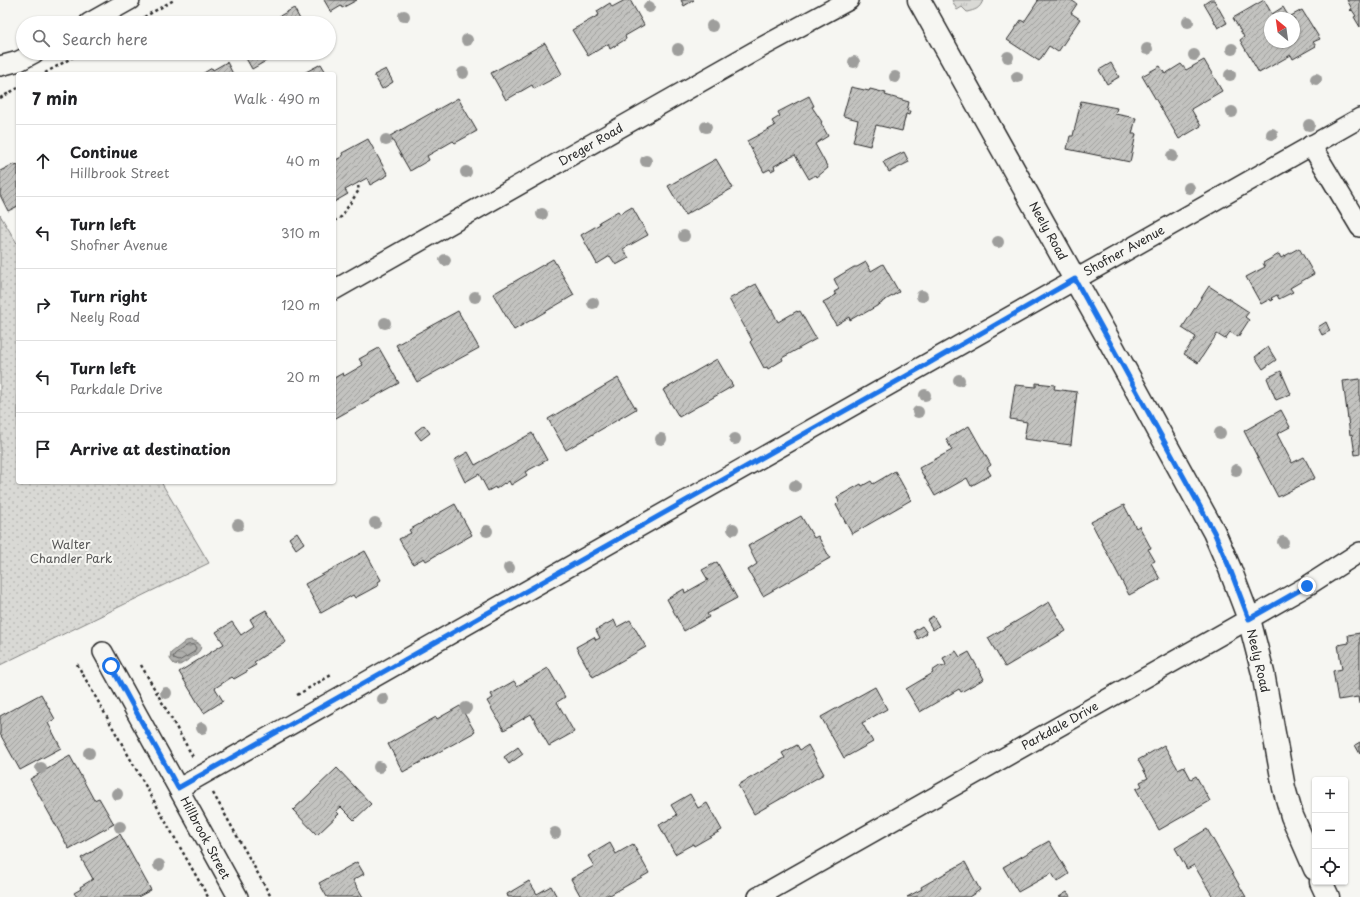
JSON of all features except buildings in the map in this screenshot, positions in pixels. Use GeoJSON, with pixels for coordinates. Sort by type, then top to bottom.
{"type":"FeatureCollection","features":[{"type":"Feature","properties":{"kind":"street"},"geometry":{"type":"LineString","coordinates":[[101,16],[130,0]]}},
{"type":"Feature","properties":{"kind":"street","name":"Dreger Road"},"geometry":{"type":"LineString","coordinates":[[336,289],[762,47],[849,0]]}},
{"type":"Feature","properties":{"kind":"street","name":"Neely Road"},"geometry":{"type":"LineString","coordinates":[[919,0],[1214,532],[1249,619],[1262,673],[1284,788],[1292,816],[1312,862]]}},
{"type":"Feature","properties":{"kind":"street"},"geometry":{"type":"LineString","coordinates":[[0,66],[21,60]]}},
{"type":"Feature","properties":{"kind":"street","name":"Shofner Avenue"},"geometry":{"type":"LineString","coordinates":[[178,788],[1360,118]]}},
{"type":"Feature","properties":{"kind":"street"},"geometry":{"type":"LineString","coordinates":[[1311,145],[1360,227]]}},
{"type":"Feature","properties":{"kind":"street","name":"Parkdale Drive"},"geometry":{"type":"LineString","coordinates":[[758,897],[1307,586],[1360,552]]}},
{"type":"Feature","properties":{"kind":"street","name":"Hillbrook Street"},"geometry":{"type":"LineString","coordinates":[[103,652],[238,897]]}},
{"type":"Feature","properties":{"kind":"street"},"geometry":{"type":"LineString","coordinates":[[1322,885],[1328,897]]}},
{"type":"Feature","properties":{"kind":"path"},"geometry":{"type":"LineString","coordinates":[[145,16],[174,0]]}},
{"type":"Feature","properties":{"kind":"path"},"geometry":{"type":"LineString","coordinates":[[47,72],[68,60]]}},
{"type":"Feature","properties":{"kind":"path"},"geometry":{"type":"LineString","coordinates":[[0,98],[16,89]]}},
{"type":"Feature","properties":{"kind":"path"},"geometry":{"type":"LineString","coordinates":[[336,220],[341,217],[359,190],[358,186]]}},
{"type":"Feature","properties":{"kind":"path"},"geometry":{"type":"LineString","coordinates":[[77,664],[208,897]]}},
{"type":"Feature","properties":{"kind":"path"},"geometry":{"type":"LineString","coordinates":[[141,665],[194,758]]}},
{"type":"Feature","properties":{"kind":"path"},"geometry":{"type":"LineString","coordinates":[[212,792],[271,897]]}},
{"type":"Feature","properties":{"kind":"green space"},"geometry":{"type":"Polygon","coordinates":[[[952,0],[983,0],[977,9],[967,12],[962,7],[957,10],[952,0]]]}},
{"type":"Feature","properties":{"kind":"green space","name":"Walter Chandler Park"},"geometry":{"type":"Polygon","coordinates":[[[0,215],[16,242],[16,484],[162,484],[209,563],[0,665],[0,215]]]}},
{"type":"Feature","properties":{"kind":"water"},"geometry":{"type":"Polygon","coordinates":[[[191,640],[201,646],[198,653],[180,665],[174,664],[170,659],[171,653],[186,641],[191,640]]]}},
{"type":"Feature","properties":{"kind":"route"},"geometry":{"type":"LineString","coordinates":[[111,666],[178,788],[1075,279],[1214,532],[1249,619],[1307,586]]}}]}
